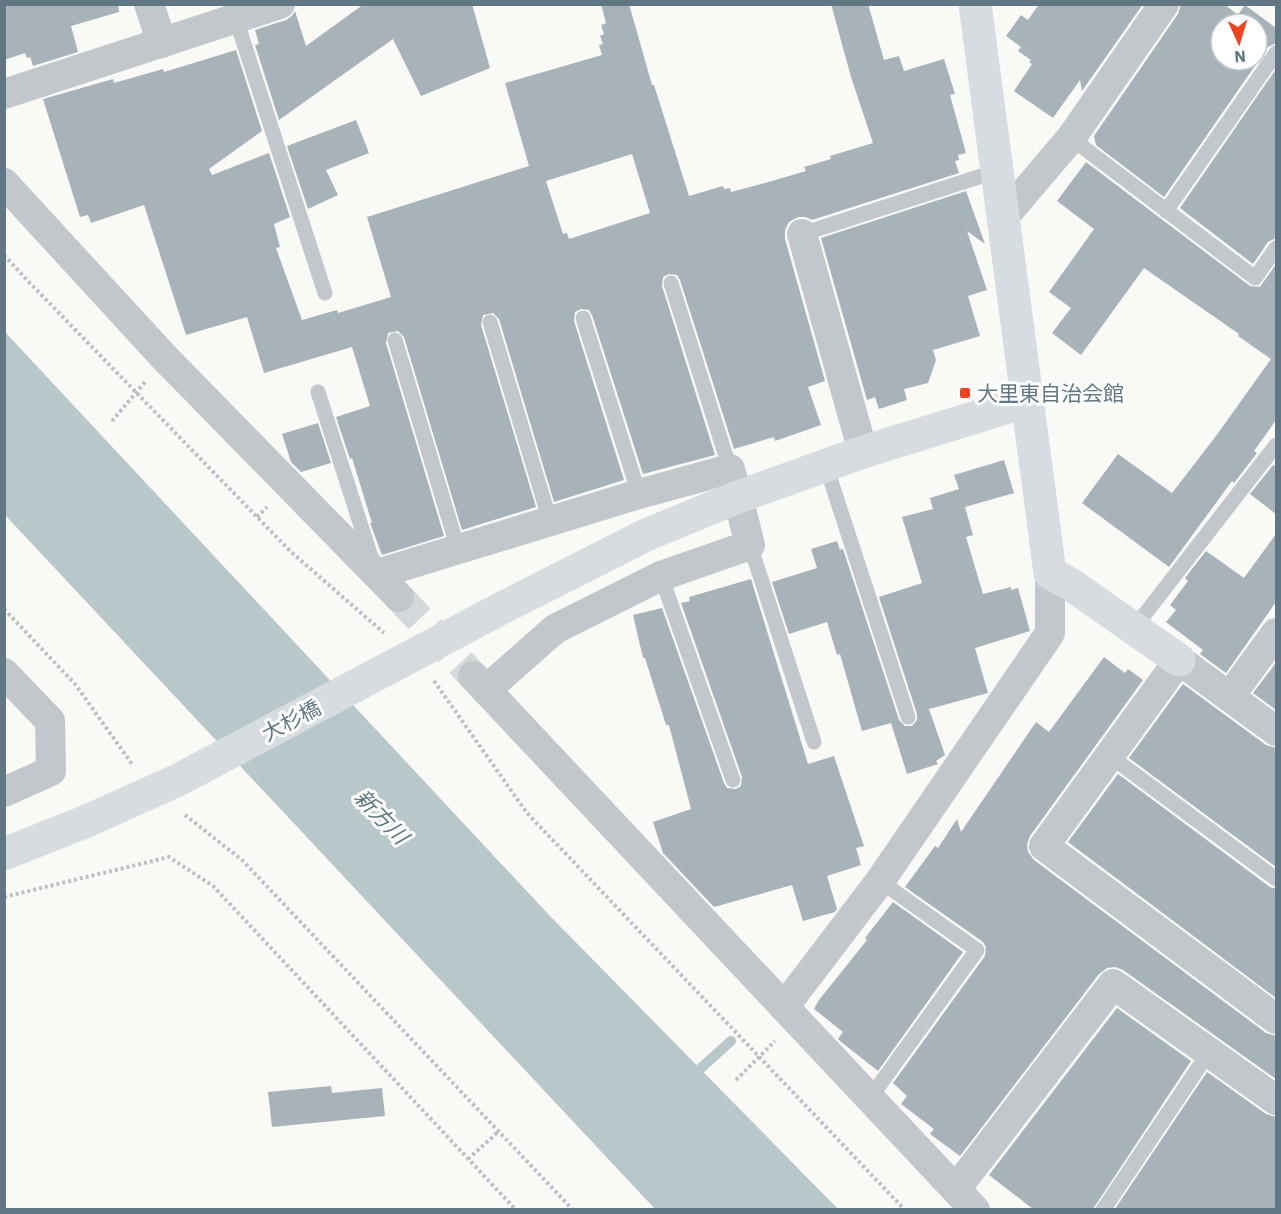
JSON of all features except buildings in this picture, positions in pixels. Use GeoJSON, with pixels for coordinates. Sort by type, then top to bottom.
{"type":"FeatureCollection","features":[{"type":"Feature","properties":{"kind":"street"},"geometry":{"type":"LineString","coordinates":[[150,4],[162,43]]}},
{"type":"Feature","properties":{"kind":"street"},"geometry":{"type":"LineString","coordinates":[[4,94],[280,4]]}},
{"type":"Feature","properties":{"kind":"street"},"geometry":{"type":"LineString","coordinates":[[784,1006],[880,881],[1050,633],[1050,573],[975,4]]}},
{"type":"Feature","properties":{"kind":"street"},"geometry":{"type":"LineString","coordinates":[[1003,218],[1071,138],[1164,4]]}},
{"type":"Feature","properties":{"kind":"street"},"geometry":{"type":"LineString","coordinates":[[4,183],[164,357],[399,597]]}},
{"type":"Feature","properties":{"kind":"street"},"geometry":{"type":"LineString","coordinates":[[802,234],[863,452]]}},
{"type":"Feature","properties":{"kind":"street","name":"大杉橋"},"geometry":{"type":"LineString","coordinates":[[4,854],[166,786],[500,609],[646,535],[734,483],[826,465],[1028,401]]}},
{"type":"Feature","properties":{"kind":"street"},"geometry":{"type":"LineString","coordinates":[[377,574],[639,494],[734,483],[750,545],[661,576],[555,629],[479,683],[966,1199],[1113,984],[1276,1100]]}},
{"type":"Feature","properties":{"kind":"street"},"geometry":{"type":"LineString","coordinates":[[1050,573],[1134,628],[1276,731]]}},
{"type":"Feature","properties":{"kind":"street"},"geometry":{"type":"LineString","coordinates":[[1230,696],[1276,633]]}},
{"type":"Feature","properties":{"kind":"street"},"geometry":{"type":"LineString","coordinates":[[1179,660],[1044,846],[1276,1019]]}},
{"type":"Feature","properties":{"kind":"street"},"geometry":{"type":"LineString","coordinates":[[4,674],[50,721],[51,771],[4,792]]}},
{"type":"Feature","properties":{"kind":"lane"},"geometry":{"type":"LineString","coordinates":[[236,19],[325,293]]}},
{"type":"Feature","properties":{"kind":"lane"},"geometry":{"type":"LineString","coordinates":[[1166,211],[1276,53]]}},
{"type":"Feature","properties":{"kind":"lane"},"geometry":{"type":"LineString","coordinates":[[1071,138],[1255,278],[1276,248]]}},
{"type":"Feature","properties":{"kind":"lane"},"geometry":{"type":"LineString","coordinates":[[802,234],[997,171]]}},
{"type":"Feature","properties":{"kind":"lane"},"geometry":{"type":"LineString","coordinates":[[671,283],[734,483]]}},
{"type":"Feature","properties":{"kind":"lane"},"geometry":{"type":"LineString","coordinates":[[583,318],[639,494]]}},
{"type":"Feature","properties":{"kind":"lane"},"geometry":{"type":"LineString","coordinates":[[490,322],[550,521]]}},
{"type":"Feature","properties":{"kind":"lane"},"geometry":{"type":"LineString","coordinates":[[395,339],[458,549]]}},
{"type":"Feature","properties":{"kind":"lane"},"geometry":{"type":"LineString","coordinates":[[318,392],[377,574]]}},
{"type":"Feature","properties":{"kind":"lane"},"geometry":{"type":"LineString","coordinates":[[1134,628],[1276,445]]}},
{"type":"Feature","properties":{"kind":"lane"},"geometry":{"type":"LineString","coordinates":[[826,465],[908,717]]}},
{"type":"Feature","properties":{"kind":"lane"},"geometry":{"type":"LineString","coordinates":[[750,545],[814,742]]}},
{"type":"Feature","properties":{"kind":"lane"},"geometry":{"type":"LineString","coordinates":[[661,576],[733,780]]}},
{"type":"Feature","properties":{"kind":"lane"},"geometry":{"type":"LineString","coordinates":[[1110,756],[1276,879]]}},
{"type":"Feature","properties":{"kind":"lane"},"geometry":{"type":"LineString","coordinates":[[870,1098],[977,950],[880,881]]}},
{"type":"Feature","properties":{"kind":"lane"},"geometry":{"type":"LineString","coordinates":[[1103,1209],[1209,1052]]}},
{"type":"Feature","properties":{"kind":"path"},"geometry":{"type":"LineString","coordinates":[[4,255],[290,551],[409,658],[527,813],[905,1209]]}},
{"type":"Feature","properties":{"kind":"path"},"geometry":{"type":"LineString","coordinates":[[112,421],[136,393]]}},
{"type":"Feature","properties":{"kind":"path"},"geometry":{"type":"LineString","coordinates":[[4,609],[75,684],[123,753],[166,786],[242,860],[573,1209]]}},
{"type":"Feature","properties":{"kind":"path"},"geometry":{"type":"LineString","coordinates":[[4,897],[169,857],[213,886],[516,1209]]}},
{"type":"Feature","properties":{"kind":"path"},"geometry":{"type":"LineString","coordinates":[[736,1080],[760,1058]]}},
{"type":"Feature","properties":{"kind":"path"},"geometry":{"type":"LineString","coordinates":[[468,1159],[499,1131]]}},
{"type":"Feature","properties":{"kind":"water","name":"新方川"},"geometry":{"type":"Polygon","coordinates":[[[5,332],[549,915],[838,1209],[655,1209],[5,515],[5,332]]]}},
{"type":"Feature","properties":{"kind":"waterway"},"geometry":{"type":"LineString","coordinates":[[691,1077],[731,1041]]}},
{"type":"Feature","properties":{"kind":"tunnel"},"geometry":{"type":"LineString","coordinates":[[399,597],[473,676]]}},
{"type":"Feature","properties":{"kind":"place","name":"大里東自治会館"},"geometry":{"type":"Point","coordinates":[965,393]}}]}
